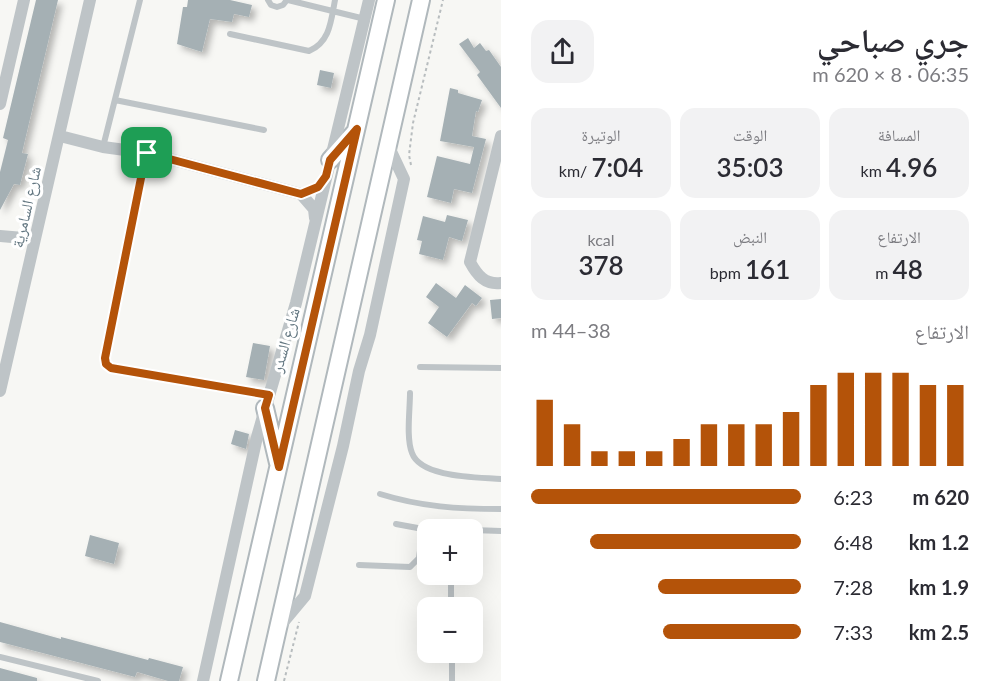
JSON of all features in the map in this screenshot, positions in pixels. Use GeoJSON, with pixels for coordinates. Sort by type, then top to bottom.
{"type":"FeatureCollection","features":[{"type":"Feature","properties":{"kind":"main road","name":"شارع السدر"},"geometry":{"type":"LineString","coordinates":[[229,681],[387,0]]}},
{"type":"Feature","properties":{"kind":"main road"},"geometry":{"type":"LineString","coordinates":[[266,681],[421,0]]}},
{"type":"Feature","properties":{"kind":"main road"},"geometry":{"type":"LineString","coordinates":[[328,168],[357,129]]}},
{"type":"Feature","properties":{"kind":"main road"},"geometry":{"type":"LineString","coordinates":[[267,402],[279,467]]}},
{"type":"Feature","properties":{"kind":"street"},"geometry":{"type":"LineString","coordinates":[[0,104],[24,0]]}},
{"type":"Feature","properties":{"kind":"street","name":"شارع السامرية"},"geometry":{"type":"LineString","coordinates":[[0,391],[90,0]]}},
{"type":"Feature","properties":{"kind":"street","name":"شارع السدر"},"geometry":{"type":"LineString","coordinates":[[203,681],[257,437],[296,303],[369,0]]}},
{"type":"Feature","properties":{"kind":"street"},"geometry":{"type":"LineString","coordinates":[[60,136],[103,147],[147,153],[301,194],[314,209],[315,218]]}},
{"type":"Feature","properties":{"kind":"street"},"geometry":{"type":"LineString","coordinates":[[501,136],[470,262],[477,276],[495,284],[501,283]]}},
{"type":"Feature","properties":{"kind":"street"},"geometry":{"type":"LineString","coordinates":[[278,629],[305,596],[343,446],[359,371],[370,335],[404,179],[388,145]]}},
{"type":"Feature","properties":{"kind":"street"},"geometry":{"type":"LineString","coordinates":[[301,194],[318,187],[328,168]]}},
{"type":"Feature","properties":{"kind":"street"},"geometry":{"type":"LineString","coordinates":[[0,236],[35,239]]}},
{"type":"Feature","properties":{"kind":"lane"},"geometry":{"type":"LineString","coordinates":[[103,147],[140,0]]}},
{"type":"Feature","properties":{"kind":"lane"},"geometry":{"type":"LineString","coordinates":[[268,0],[277,8],[287,0],[365,19]]}},
{"type":"Feature","properties":{"kind":"lane"},"geometry":{"type":"LineString","coordinates":[[230,34],[309,51],[318,47],[325,40],[336,0]]}},
{"type":"Feature","properties":{"kind":"lane"},"geometry":{"type":"LineString","coordinates":[[115,100],[264,130]]}},
{"type":"Feature","properties":{"kind":"lane"},"geometry":{"type":"LineString","coordinates":[[147,153],[105,358],[106,364],[111,368],[267,402]]}},
{"type":"Feature","properties":{"kind":"lane"},"geometry":{"type":"LineString","coordinates":[[420,367],[501,368]]}},
{"type":"Feature","properties":{"kind":"lane"},"geometry":{"type":"LineString","coordinates":[[410,393],[410,445],[417,462],[433,471],[501,479]]}},
{"type":"Feature","properties":{"kind":"lane"},"geometry":{"type":"LineString","coordinates":[[380,494],[443,508],[501,509]]}},
{"type":"Feature","properties":{"kind":"lane"},"geometry":{"type":"LineString","coordinates":[[396,524],[417,528]]}},
{"type":"Feature","properties":{"kind":"lane"},"geometry":{"type":"LineString","coordinates":[[483,530],[501,531]]}},
{"type":"Feature","properties":{"kind":"lane"},"geometry":{"type":"LineString","coordinates":[[359,565],[410,567],[417,560]]}},
{"type":"Feature","properties":{"kind":"lane"},"geometry":{"type":"LineString","coordinates":[[0,657],[98,681]]}},
{"type":"Feature","properties":{"kind":"lane"},"geometry":{"type":"LineString","coordinates":[[452,663],[452,681]]}},
{"type":"Feature","properties":{"kind":"building"},"geometry":{"type":"Polygon","coordinates":[[[36,0],[58,0],[22,153],[28,154],[20,185],[14,184],[0,210],[0,172],[8,140],[3,138],[36,0]]]}},
{"type":"Feature","properties":{"kind":"building"},"geometry":{"type":"Polygon","coordinates":[[[188,0],[230,0],[252,5],[249,17],[234,14],[232,22],[210,19],[202,52],[177,44],[183,7],[187,7],[188,0]]]}},
{"type":"Feature","properties":{"kind":"building"},"geometry":{"type":"Polygon","coordinates":[[[468,38],[474,48],[480,43],[486,51],[489,50],[501,67],[501,108],[477,75],[480,72],[459,44],[468,38]]]}},
{"type":"Feature","properties":{"kind":"building"},"geometry":{"type":"Polygon","coordinates":[[[320,70],[334,73],[331,88],[317,85],[320,70]]]}},
{"type":"Feature","properties":{"kind":"building"},"geometry":{"type":"Polygon","coordinates":[[[450,88],[458,90],[458,93],[482,100],[478,112],[476,111],[472,136],[486,139],[472,193],[454,189],[451,203],[427,197],[437,156],[470,164],[474,147],[440,141],[450,88]]]}},
{"type":"Feature","properties":{"kind":"building"},"geometry":{"type":"Polygon","coordinates":[[[447,215],[468,220],[462,241],[449,237],[443,260],[419,254],[422,241],[417,240],[423,216],[445,222],[447,215]]]}},
{"type":"Feature","properties":{"kind":"building"},"geometry":{"type":"Polygon","coordinates":[[[436,283],[456,298],[465,285],[482,298],[476,306],[472,303],[447,337],[428,323],[439,307],[426,297],[436,283]]]}},
{"type":"Feature","properties":{"kind":"building"},"geometry":{"type":"Polygon","coordinates":[[[501,299],[501,318],[492,319],[490,300],[501,299]]]}},
{"type":"Feature","properties":{"kind":"building"},"geometry":{"type":"Polygon","coordinates":[[[253,343],[270,346],[264,380],[246,377],[253,343]]]}},
{"type":"Feature","properties":{"kind":"building"},"geometry":{"type":"Polygon","coordinates":[[[235,430],[249,434],[246,449],[231,444],[235,430]]]}},
{"type":"Feature","properties":{"kind":"building"},"geometry":{"type":"Polygon","coordinates":[[[90,535],[119,543],[114,564],[85,556],[90,535]]]}},
{"type":"Feature","properties":{"kind":"building"},"geometry":{"type":"Polygon","coordinates":[[[0,622],[61,639],[61,637],[183,667],[179,681],[168,681],[137,672],[135,677],[0,642],[0,622]]]}},
{"type":"Feature","properties":{"kind":"building"},"geometry":{"type":"Polygon","coordinates":[[[0,668],[37,678],[37,681],[0,681],[0,668]]]}},
{"type":"Feature","properties":{"kind":"route"},"geometry":{"type":"LineString","coordinates":[[357,129],[279,467],[265,408],[269,395],[111,368],[106,364],[105,358],[147,153],[301,194],[318,187],[326,176],[330,160],[357,129]]}}]}
